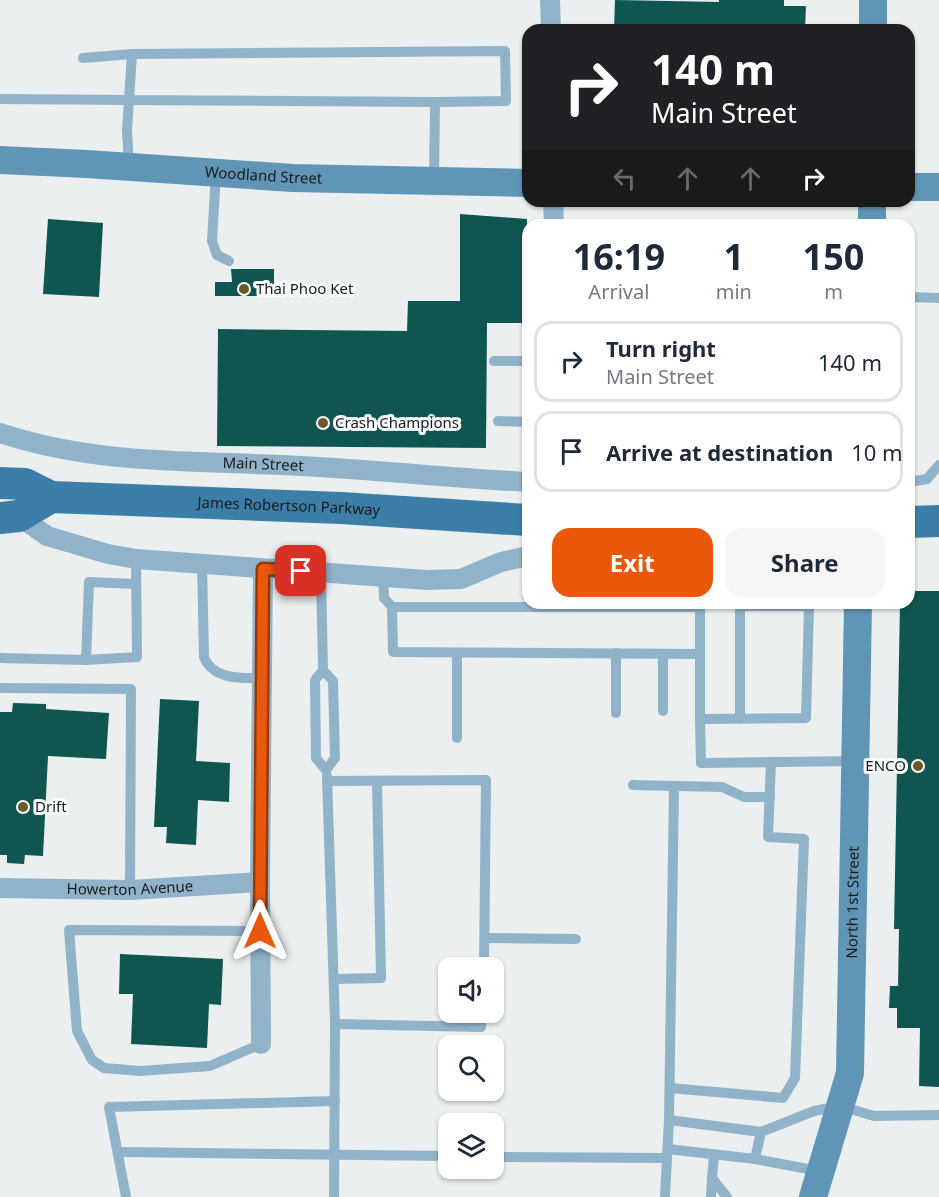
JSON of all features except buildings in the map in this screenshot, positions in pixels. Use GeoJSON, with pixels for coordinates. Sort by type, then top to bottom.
{"type":"FeatureCollection","features":[{"type":"Feature","properties":{"kind":"main road","name":"James Robertson Parkway"},"geometry":{"type":"LineString","coordinates":[[0,483],[25,484],[51,497],[433,513],[522,520]]}},
{"type":"Feature","properties":{"kind":"main road"},"geometry":{"type":"LineString","coordinates":[[10,517],[51,497]]}},
{"type":"Feature","properties":{"kind":"main road"},"geometry":{"type":"LineString","coordinates":[[915,522],[939,521]]}},
{"type":"Feature","properties":{"kind":"street"},"geometry":{"type":"LineString","coordinates":[[550,0],[551,24]]}},
{"type":"Feature","properties":{"kind":"street"},"geometry":{"type":"LineString","coordinates":[[873,0],[873,24]]}},
{"type":"Feature","properties":{"kind":"street","name":"Woodland Street"},"geometry":{"type":"LineString","coordinates":[[0,160],[333,180],[522,183]]}},
{"type":"Feature","properties":{"kind":"street"},"geometry":{"type":"LineString","coordinates":[[915,187],[939,187]]}},
{"type":"Feature","properties":{"kind":"street","name":"Main Street"},"geometry":{"type":"LineString","coordinates":[[0,433],[65,450],[119,459],[313,467],[522,482]]}},
{"type":"Feature","properties":{"kind":"street"},"geometry":{"type":"LineString","coordinates":[[10,517],[47,536],[108,554],[136,559],[427,580],[461,579],[501,562],[522,557]]}},
{"type":"Feature","properties":{"kind":"street"},"geometry":{"type":"LineString","coordinates":[[261,1044],[263,569]]}},
{"type":"Feature","properties":{"kind":"street","name":"North 1st Street"},"geometry":{"type":"LineString","coordinates":[[817,1184],[850,1073],[858,609]]}},
{"type":"Feature","properties":{"kind":"street","name":"Howerton Avenue"},"geometry":{"type":"LineString","coordinates":[[0,888],[130,890],[260,882]]}},
{"type":"Feature","properties":{"kind":"lane"},"geometry":{"type":"LineString","coordinates":[[0,99],[506,101],[505,51],[132,54],[83,58]]}},
{"type":"Feature","properties":{"kind":"lane"},"geometry":{"type":"LineString","coordinates":[[129,166],[127,130],[132,54]]}},
{"type":"Feature","properties":{"kind":"lane"},"geometry":{"type":"LineString","coordinates":[[434,182],[435,102]]}},
{"type":"Feature","properties":{"kind":"lane"},"geometry":{"type":"LineString","coordinates":[[216,173],[212,241],[217,255],[229,261]]}},
{"type":"Feature","properties":{"kind":"lane"},"geometry":{"type":"LineString","coordinates":[[915,297],[939,298]]}},
{"type":"Feature","properties":{"kind":"lane"},"geometry":{"type":"LineString","coordinates":[[494,361],[522,361]]}},
{"type":"Feature","properties":{"kind":"lane"},"geometry":{"type":"LineString","coordinates":[[498,421],[522,422]]}},
{"type":"Feature","properties":{"kind":"lane"},"geometry":{"type":"LineString","coordinates":[[915,481],[927,479],[939,465]]}},
{"type":"Feature","properties":{"kind":"lane"},"geometry":{"type":"LineString","coordinates":[[0,658],[86,660],[137,657],[136,559]]}},
{"type":"Feature","properties":{"kind":"lane"},"geometry":{"type":"LineString","coordinates":[[202,564],[204,657],[207,665],[219,673],[236,678],[261,678]]}},
{"type":"Feature","properties":{"kind":"lane"},"geometry":{"type":"LineString","coordinates":[[321,572],[323,670],[315,680],[316,758],[326,770],[329,781],[335,1024],[334,1197]]}},
{"type":"Feature","properties":{"kind":"lane"},"geometry":{"type":"LineString","coordinates":[[383,577],[384,598],[392,607],[393,652],[700,654]]}},
{"type":"Feature","properties":{"kind":"lane"},"geometry":{"type":"LineString","coordinates":[[86,660],[88,582],[136,584]]}},
{"type":"Feature","properties":{"kind":"lane"},"geometry":{"type":"LineString","coordinates":[[392,607],[522,607]]}},
{"type":"Feature","properties":{"kind":"lane"},"geometry":{"type":"LineString","coordinates":[[700,609],[701,763],[856,761]]}},
{"type":"Feature","properties":{"kind":"lane"},"geometry":{"type":"LineString","coordinates":[[740,609],[740,719]]}},
{"type":"Feature","properties":{"kind":"lane"},"geometry":{"type":"LineString","coordinates":[[700,719],[806,718],[809,609]]}},
{"type":"Feature","properties":{"kind":"lane"},"geometry":{"type":"LineString","coordinates":[[457,653],[457,738]]}},
{"type":"Feature","properties":{"kind":"lane"},"geometry":{"type":"LineString","coordinates":[[616,654],[616,713]]}},
{"type":"Feature","properties":{"kind":"lane"},"geometry":{"type":"LineString","coordinates":[[663,654],[663,711]]}},
{"type":"Feature","properties":{"kind":"lane"},"geometry":{"type":"LineString","coordinates":[[323,670],[333,681],[335,758],[326,770]]}},
{"type":"Feature","properties":{"kind":"lane"},"geometry":{"type":"LineString","coordinates":[[0,688],[131,689],[130,890]]}},
{"type":"Feature","properties":{"kind":"lane"},"geometry":{"type":"LineString","coordinates":[[670,1088],[783,1098],[795,1078],[804,838],[768,837],[771,762]]}},
{"type":"Feature","properties":{"kind":"lane"},"geometry":{"type":"LineString","coordinates":[[329,781],[486,780],[484,957]]}},
{"type":"Feature","properties":{"kind":"lane"},"geometry":{"type":"LineString","coordinates":[[334,979],[381,978],[377,781]]}},
{"type":"Feature","properties":{"kind":"lane"},"geometry":{"type":"LineString","coordinates":[[633,785],[722,787],[744,796],[770,797]]}},
{"type":"Feature","properties":{"kind":"lane"},"geometry":{"type":"LineString","coordinates":[[665,1197],[670,1088],[674,786]]}},
{"type":"Feature","properties":{"kind":"lane"},"geometry":{"type":"LineString","coordinates":[[260,931],[69,930],[77,1031],[92,1060],[104,1068],[140,1071],[210,1066],[261,1044]]}},
{"type":"Feature","properties":{"kind":"lane"},"geometry":{"type":"LineString","coordinates":[[485,938],[576,939]]}},
{"type":"Feature","properties":{"kind":"lane"},"geometry":{"type":"LineString","coordinates":[[335,1024],[481,1027],[481,1023]]}},
{"type":"Feature","properties":{"kind":"lane"},"geometry":{"type":"LineString","coordinates":[[126,1197],[109,1107],[335,1101]]}},
{"type":"Feature","properties":{"kind":"lane"},"geometry":{"type":"LineString","coordinates":[[669,1120],[761,1132],[814,1111],[840,1106],[874,1116],[939,1115]]}},
{"type":"Feature","properties":{"kind":"lane"},"geometry":{"type":"LineString","coordinates":[[755,1159],[761,1132]]}},
{"type":"Feature","properties":{"kind":"lane"},"geometry":{"type":"LineString","coordinates":[[118,1152],[438,1156]]}},
{"type":"Feature","properties":{"kind":"lane"},"geometry":{"type":"LineString","coordinates":[[504,1157],[668,1154],[755,1159],[817,1184]]}},
{"type":"Feature","properties":{"kind":"lane"},"geometry":{"type":"LineString","coordinates":[[711,1197],[714,1156]]}},
{"type":"Feature","properties":{"kind":"lane"},"geometry":{"type":"LineString","coordinates":[[712,1178],[727,1197]]}},
{"type":"Feature","properties":{"kind":"place","name":"Thai Phoo Ket"},"geometry":{"type":"Point","coordinates":[244,289]}},
{"type":"Feature","properties":{"kind":"place","name":"Crash Champions"},"geometry":{"type":"Point","coordinates":[323,423]}},
{"type":"Feature","properties":{"kind":"place","name":"ENCO"},"geometry":{"type":"Point","coordinates":[918,766]}},
{"type":"Feature","properties":{"kind":"place","name":"Drift"},"geometry":{"type":"Point","coordinates":[23,807]}},
{"type":"Feature","properties":{"kind":"route"},"geometry":{"type":"LineString","coordinates":[[260,931],[263,569],[301,571]]}}]}
